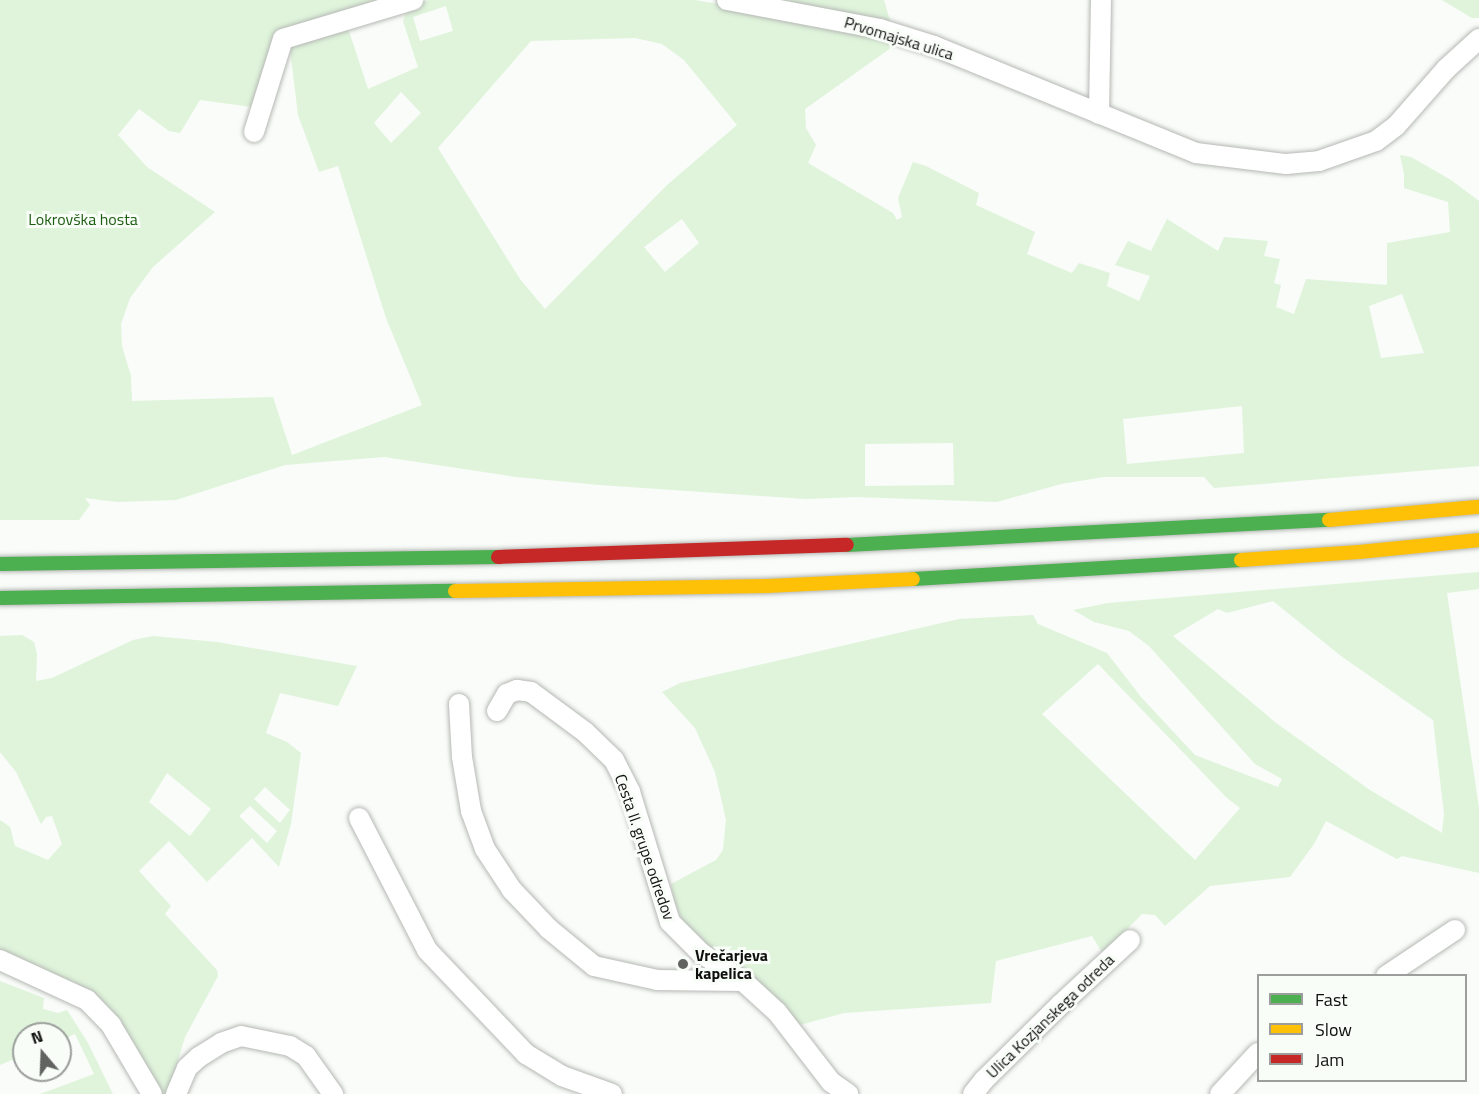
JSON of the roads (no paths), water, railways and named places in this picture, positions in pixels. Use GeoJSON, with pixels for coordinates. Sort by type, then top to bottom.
{"type":"FeatureCollection","features":[{"type":"Feature","properties":{"kind":"highway"},"geometry":{"type":"LineString","coordinates":[[0,564],[490,558],[768,549],[1335,520],[1479,507]]}},
{"type":"Feature","properties":{"kind":"highway"},"geometry":{"type":"LineString","coordinates":[[0,598],[767,586],[1054,572],[1347,552],[1479,540]]}},
{"type":"Feature","properties":{"kind":"street"},"geometry":{"type":"LineString","coordinates":[[255,132],[283,39],[413,0]]}},
{"type":"Feature","properties":{"kind":"street","name":"Prvomajska ulica"},"geometry":{"type":"LineString","coordinates":[[727,0],[822,16],[880,29],[934,46],[1196,153],[1286,164],[1319,161],[1350,152],[1383,136],[1396,126],[1446,69],[1479,39]]}},
{"type":"Feature","properties":{"kind":"street"},"geometry":{"type":"LineString","coordinates":[[1099,114],[1101,0]]}},
{"type":"Feature","properties":{"kind":"street","name":"Cesta II. grupe odredov"},"geometry":{"type":"LineString","coordinates":[[497,711],[507,694],[517,690],[531,692],[578,726],[614,760],[630,792],[670,922],[701,953],[743,981],[777,1012],[831,1082],[848,1094]]}},
{"type":"Feature","properties":{"kind":"street"},"geometry":{"type":"LineString","coordinates":[[459,704],[462,757],[471,811],[485,849],[512,890],[549,929],[594,966],[657,980],[743,981]]}},
{"type":"Feature","properties":{"kind":"street"},"geometry":{"type":"LineString","coordinates":[[360,818],[427,950],[526,1054],[562,1076],[612,1094]]}},
{"type":"Feature","properties":{"kind":"street"},"geometry":{"type":"LineString","coordinates":[[1388,974],[1455,930]]}},
{"type":"Feature","properties":{"kind":"street","name":"Ulica Kozjanskega odreda"},"geometry":{"type":"LineString","coordinates":[[973,1094],[984,1080],[1061,1004],[1130,940]]}},
{"type":"Feature","properties":{"kind":"street"},"geometry":{"type":"LineString","coordinates":[[0,960],[87,999],[111,1025],[152,1094]]}},
{"type":"Feature","properties":{"kind":"street"},"geometry":{"type":"LineString","coordinates":[[176,1094],[187,1068],[199,1057],[221,1043],[241,1036],[291,1046],[306,1056],[333,1094]]}},
{"type":"Feature","properties":{"kind":"street"},"geometry":{"type":"LineString","coordinates":[[1220,1094],[1257,1054]]}},
{"type":"Feature","properties":{"kind":"place","name":"Vrečarjeva kapelica"},"geometry":{"type":"Point","coordinates":[683,964]}},
{"type":"Feature","properties":{"kind":"park label","name":"Lokrovška hosta"},"geometry":{"type":"Point","coordinates":[83,219]}}]}
